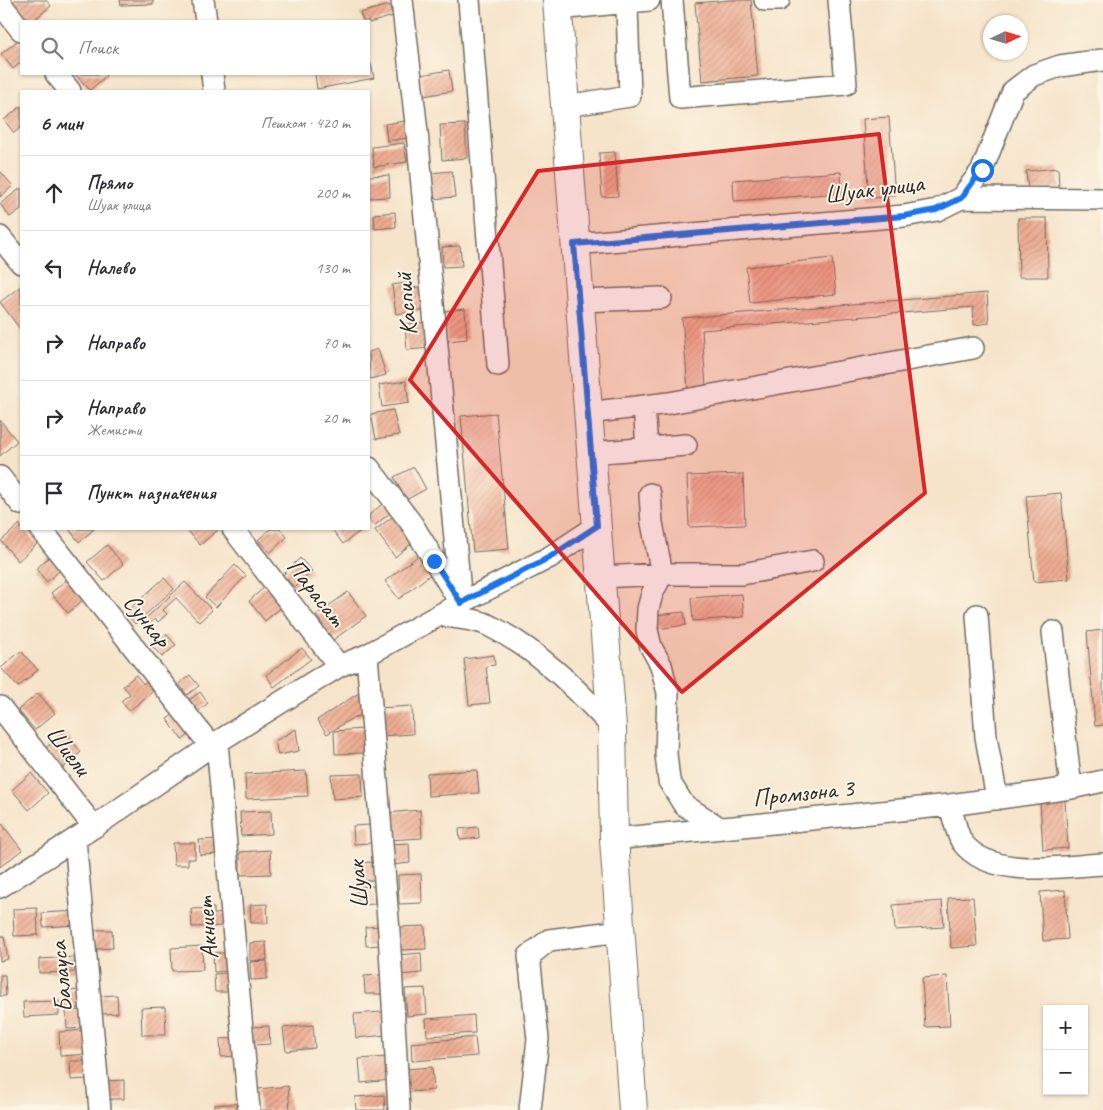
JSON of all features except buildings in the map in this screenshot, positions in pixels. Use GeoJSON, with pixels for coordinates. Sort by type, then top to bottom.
{"type":"FeatureCollection","features":[{"type":"Feature","properties":{"kind":"main road"},"geometry":{"type":"LineString","coordinates":[[558,5],[574,244],[612,727],[614,839],[633,1110]]}},
{"type":"Feature","properties":{"kind":"street"},"geometry":{"type":"LineString","coordinates":[[204,0],[206,20]]}},
{"type":"Feature","properties":{"kind":"street","name":"Каспий"},"geometry":{"type":"LineString","coordinates":[[402,0],[418,142],[461,603]]}},
{"type":"Feature","properties":{"kind":"street"},"geometry":{"type":"LineString","coordinates":[[469,0],[498,365]]}},
{"type":"Feature","properties":{"kind":"street"},"geometry":{"type":"LineString","coordinates":[[558,5],[625,3],[649,0]]}},
{"type":"Feature","properties":{"kind":"street"},"geometry":{"type":"LineString","coordinates":[[672,0],[680,98],[846,84],[839,0]]}},
{"type":"Feature","properties":{"kind":"street"},"geometry":{"type":"LineString","coordinates":[[765,0],[779,0]]}},
{"type":"Feature","properties":{"kind":"street"},"geometry":{"type":"LineString","coordinates":[[0,3],[20,29]]}},
{"type":"Feature","properties":{"kind":"street"},"geometry":{"type":"LineString","coordinates":[[565,106],[630,96],[627,6],[625,3]]}},
{"type":"Feature","properties":{"kind":"street","name":"Шуак улица"},"geometry":{"type":"LineString","coordinates":[[574,244],[904,216],[936,210],[961,198],[982,170],[1013,91],[1034,75],[1060,66],[1103,60]]}},
{"type":"Feature","properties":{"kind":"street"},"geometry":{"type":"LineString","coordinates":[[57,75],[69,90]]}},
{"type":"Feature","properties":{"kind":"street"},"geometry":{"type":"LineString","coordinates":[[212,75],[214,90]]}},
{"type":"Feature","properties":{"kind":"street"},"geometry":{"type":"LineString","coordinates":[[961,198],[1103,199]]}},
{"type":"Feature","properties":{"kind":"street"},"geometry":{"type":"LineString","coordinates":[[0,237],[20,262]]}},
{"type":"Feature","properties":{"kind":"street"},"geometry":{"type":"LineString","coordinates":[[579,302],[661,298]]}},
{"type":"Feature","properties":{"kind":"street"},"geometry":{"type":"LineString","coordinates":[[588,413],[644,406],[973,348]]}},
{"type":"Feature","properties":{"kind":"street"},"geometry":{"type":"LineString","coordinates":[[644,406],[647,448]]}},
{"type":"Feature","properties":{"kind":"street"},"geometry":{"type":"LineString","coordinates":[[591,453],[686,445]]}},
{"type":"Feature","properties":{"kind":"street"},"geometry":{"type":"LineString","coordinates":[[370,469],[412,524],[461,603]]}},
{"type":"Feature","properties":{"kind":"street"},"geometry":{"type":"LineString","coordinates":[[0,477],[20,503]]}},
{"type":"Feature","properties":{"kind":"street"},"geometry":{"type":"LineString","coordinates":[[650,494],[652,523],[662,574],[652,594],[648,609],[647,630],[651,647],[662,665],[668,693],[666,754],[669,781],[684,805],[720,828]]}},
{"type":"Feature","properties":{"kind":"street"},"geometry":{"type":"LineString","coordinates":[[0,887],[94,827],[214,744],[339,666],[366,656],[461,603],[550,557],[597,526]]}},
{"type":"Feature","properties":{"kind":"street","name":"Сункар"},"geometry":{"type":"LineString","coordinates":[[42,530],[214,744]]}},
{"type":"Feature","properties":{"kind":"street","name":"Парасат"},"geometry":{"type":"LineString","coordinates":[[234,530],[339,666]]}},
{"type":"Feature","properties":{"kind":"street"},"geometry":{"type":"LineString","coordinates":[[600,577],[662,574],[742,574],[813,561]]}},
{"type":"Feature","properties":{"kind":"street"},"geometry":{"type":"LineString","coordinates":[[439,615],[486,624],[524,647],[571,684],[612,727]]}},
{"type":"Feature","properties":{"kind":"street"},"geometry":{"type":"LineString","coordinates":[[976,615],[986,737],[997,799]]}},
{"type":"Feature","properties":{"kind":"street"},"geometry":{"type":"LineString","coordinates":[[1053,632],[1071,788]]}},
{"type":"Feature","properties":{"kind":"street","name":"Шуак"},"geometry":{"type":"LineString","coordinates":[[366,656],[389,932],[399,1110]]}},
{"type":"Feature","properties":{"kind":"street","name":"Шиели"},"geometry":{"type":"LineString","coordinates":[[0,707],[94,827]]}},
{"type":"Feature","properties":{"kind":"street","name":"Акниет"},"geometry":{"type":"LineString","coordinates":[[214,744],[249,1110]]}},
{"type":"Feature","properties":{"kind":"street","name":"Промзона 3"},"geometry":{"type":"LineString","coordinates":[[614,839],[950,805],[1103,782]]}},
{"type":"Feature","properties":{"kind":"street"},"geometry":{"type":"LineString","coordinates":[[950,805],[962,842],[985,861],[1020,868],[1103,864]]}},
{"type":"Feature","properties":{"kind":"street","name":"Балауса"},"geometry":{"type":"LineString","coordinates":[[75,838],[100,1110]]}},
{"type":"Feature","properties":{"kind":"street"},"geometry":{"type":"LineString","coordinates":[[530,1110],[538,1039],[530,956],[549,940],[621,931]]}},
{"type":"Feature","properties":{"kind":"highlighted area"},"geometry":{"type":"Polygon","coordinates":[[[879,134],[925,493],[682,692],[410,380],[538,171],[879,134]]]}},
{"type":"Feature","properties":{"kind":"route"},"geometry":{"type":"LineString","coordinates":[[434,561],[461,603],[550,557],[597,526],[574,244],[904,216],[936,210],[961,198],[982,170]]}}]}
